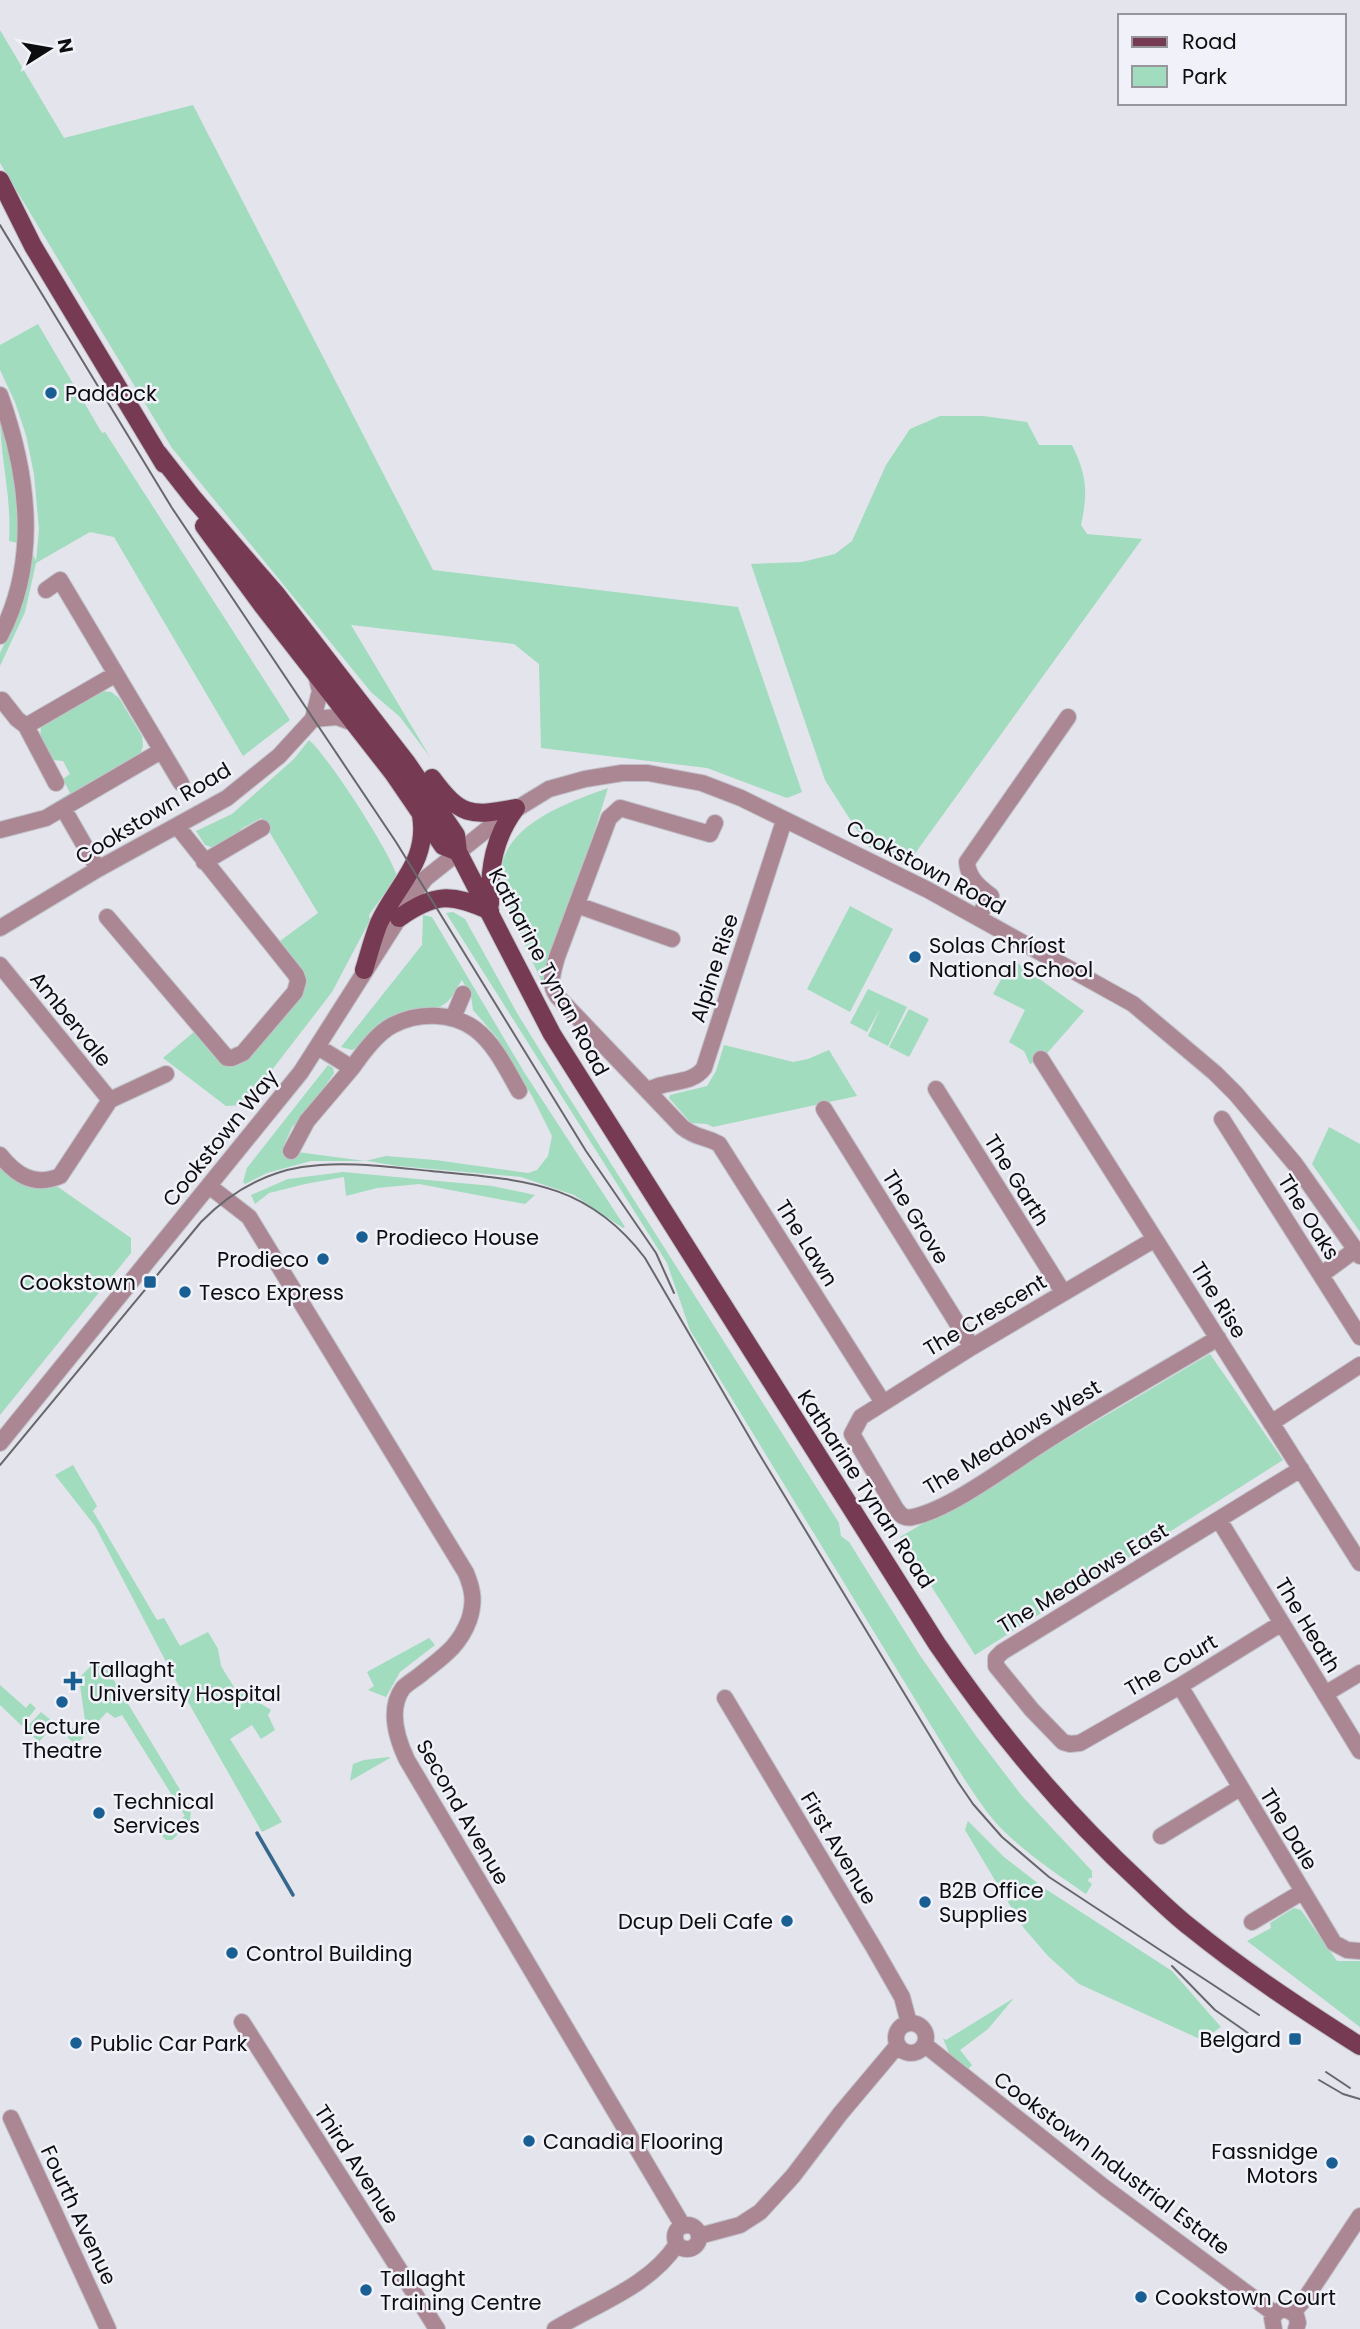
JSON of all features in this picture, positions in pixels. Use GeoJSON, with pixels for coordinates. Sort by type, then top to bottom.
{"type":"FeatureCollection","features":[{"type":"Feature","properties":{"kind":"main road","name":"Katharine Tynan Road"},"geometry":{"type":"LineString","coordinates":[[0,180],[33,246],[188,504],[316,674],[362,719],[443,814],[456,835],[458,852],[546,1024],[937,1644],[1001,1734],[1038,1779],[1086,1830],[1190,1927],[1273,1988],[1360,2046]]}},
{"type":"Feature","properties":{"kind":"main road","name":"Katharine Tynan Road"},"geometry":{"type":"LineString","coordinates":[[0,202],[33,246]]}},
{"type":"Feature","properties":{"kind":"main road","name":"Katharine Tynan Road"},"geometry":{"type":"LineString","coordinates":[[158,453],[194,499],[277,594],[362,719],[443,846],[458,852]]}},
{"type":"Feature","properties":{"kind":"main road"},"geometry":{"type":"LineString","coordinates":[[362,719],[398,733],[454,805],[479,813],[516,808]]}},
{"type":"Feature","properties":{"kind":"main road"},"geometry":{"type":"LineString","coordinates":[[399,918],[427,901],[445,897],[462,900],[490,911],[489,876],[493,856],[504,823],[516,808]]}},
{"type":"Feature","properties":{"kind":"main road"},"geometry":{"type":"LineString","coordinates":[[364,970],[378,925],[416,862],[423,831],[420,811]]}},
{"type":"Feature","properties":{"kind":"street"},"geometry":{"type":"LineString","coordinates":[[0,395],[18,455],[26,512],[21,570],[0,635]]}},
{"type":"Feature","properties":{"kind":"street"},"geometry":{"type":"LineString","coordinates":[[46,590],[60,580],[181,783]]}},
{"type":"Feature","properties":{"kind":"street"},"geometry":{"type":"LineString","coordinates":[[26,726],[116,674]]}},
{"type":"Feature","properties":{"kind":"street"},"geometry":{"type":"LineString","coordinates":[[316,674],[320,691],[313,719],[362,719]]}},
{"type":"Feature","properties":{"kind":"street"},"geometry":{"type":"LineString","coordinates":[[2,699],[26,726],[56,783]]}},
{"type":"Feature","properties":{"kind":"street"},"geometry":{"type":"LineString","coordinates":[[978,917],[991,896],[968,872],[967,862],[1068,717]]}},
{"type":"Feature","properties":{"kind":"street","name":"Cookstown Road"},"geometry":{"type":"LineString","coordinates":[[0,928],[98,869],[233,794],[279,756],[313,719]]}},
{"type":"Feature","properties":{"kind":"street"},"geometry":{"type":"LineString","coordinates":[[0,830],[46,818],[161,751]]}},
{"type":"Feature","properties":{"kind":"street","name":"Cookstown Road"},"geometry":{"type":"LineString","coordinates":[[458,852],[516,808],[549,789],[585,779],[622,773],[648,773],[702,783],[741,798],[978,917],[1133,1004],[1215,1073],[1266,1129],[1295,1164],[1357,1253]]}},
{"type":"Feature","properties":{"kind":"street"},"geometry":{"type":"LineString","coordinates":[[63,808],[98,869]]}},
{"type":"Feature","properties":{"kind":"street"},"geometry":{"type":"LineString","coordinates":[[648,1091],[557,996],[551,977],[609,818],[620,808],[710,834],[715,822]]}},
{"type":"Feature","properties":{"kind":"street","name":"Alpine Rise"},"geometry":{"type":"LineString","coordinates":[[648,1091],[661,1084],[693,1078],[704,1068],[784,821]]}},
{"type":"Feature","properties":{"kind":"street"},"geometry":{"type":"LineString","coordinates":[[107,917],[226,1058],[243,1053],[295,992],[298,981],[296,975],[177,826]]}},
{"type":"Feature","properties":{"kind":"street"},"geometry":{"type":"LineString","coordinates":[[204,862],[262,828]]}},
{"type":"Feature","properties":{"kind":"street","name":"Cookstown Way"},"geometry":{"type":"LineString","coordinates":[[0,1443],[209,1186],[318,1046],[418,887],[458,852]]}},
{"type":"Feature","properties":{"kind":"street"},"geometry":{"type":"LineString","coordinates":[[577,905],[672,939]]}},
{"type":"Feature","properties":{"kind":"street","name":"Ambervale"},"geometry":{"type":"LineString","coordinates":[[0,965],[110,1100]]}},
{"type":"Feature","properties":{"kind":"street"},"geometry":{"type":"LineString","coordinates":[[453,1018],[463,994]]}},
{"type":"Feature","properties":{"kind":"street"},"geometry":{"type":"LineString","coordinates":[[291,1151],[307,1121],[364,1052],[391,1025],[412,1018],[437,1015],[453,1018],[475,1028],[485,1038],[519,1091]]}},
{"type":"Feature","properties":{"kind":"street"},"geometry":{"type":"LineString","coordinates":[[318,1046],[352,1068]]}},
{"type":"Feature","properties":{"kind":"street","name":"The Rise"},"geometry":{"type":"LineString","coordinates":[[1041,1059],[1360,1563]]}},
{"type":"Feature","properties":{"kind":"street","name":"Ambervale"},"geometry":{"type":"LineString","coordinates":[[0,1155],[11,1169],[22,1176],[41,1181],[60,1176],[110,1100],[166,1073]]}},
{"type":"Feature","properties":{"kind":"street","name":"The Garth"},"geometry":{"type":"LineString","coordinates":[[936,1090],[1063,1292]]}},
{"type":"Feature","properties":{"kind":"street","name":"The Lawn"},"geometry":{"type":"LineString","coordinates":[[648,1091],[693,1136],[708,1138],[719,1144],[882,1401]]}},
{"type":"Feature","properties":{"kind":"street","name":"The Grove"},"geometry":{"type":"LineString","coordinates":[[824,1109],[972,1347]]}},
{"type":"Feature","properties":{"kind":"street","name":"The Oaks"},"geometry":{"type":"LineString","coordinates":[[1222,1119],[1360,1337]]}},
{"type":"Feature","properties":{"kind":"street","name":"Second Avenue"},"geometry":{"type":"LineString","coordinates":[[209,1186],[248,1217],[466,1573],[474,1591],[472,1612],[463,1637],[447,1654],[403,1689],[396,1707],[398,1740],[407,1760],[683,2226]]}},
{"type":"Feature","properties":{"kind":"street","name":"The Crescent"},"geometry":{"type":"LineString","coordinates":[[854,1440],[852,1434],[855,1424],[882,1401],[1155,1239]]}},
{"type":"Feature","properties":{"kind":"street"},"geometry":{"type":"LineString","coordinates":[[1321,1275],[1357,1253]]}},
{"type":"Feature","properties":{"kind":"street","name":"The Meadows West"},"geometry":{"type":"LineString","coordinates":[[854,1440],[900,1516],[917,1517],[959,1497],[1051,1438],[1218,1338]]}},
{"type":"Feature","properties":{"kind":"street"},"geometry":{"type":"LineString","coordinates":[[1272,1423],[1360,1365]]}},
{"type":"Feature","properties":{"kind":"street","name":"The Meadows East"},"geometry":{"type":"LineString","coordinates":[[1080,1743],[1063,1742],[996,1666],[996,1658],[1301,1469]]}},
{"type":"Feature","properties":{"kind":"street","name":"The Heath"},"geometry":{"type":"LineString","coordinates":[[1219,1520],[1360,1751]]}},
{"type":"Feature","properties":{"kind":"street","name":"The Court"},"geometry":{"type":"LineString","coordinates":[[1080,1743],[1282,1623]]}},
{"type":"Feature","properties":{"kind":"street"},"geometry":{"type":"LineString","coordinates":[[1325,1694],[1360,1673]]}},
{"type":"Feature","properties":{"kind":"street","name":"The Dale"},"geometry":{"type":"LineString","coordinates":[[1180,1686],[1334,1943],[1353,1951]]}},
{"type":"Feature","properties":{"kind":"street","name":"First Avenue"},"geometry":{"type":"LineString","coordinates":[[725,1698],[902,1997],[909,2023]]}},
{"type":"Feature","properties":{"kind":"street","name":"The Dale"},"geometry":{"type":"LineString","coordinates":[[1161,1836],[1240,1788]]}},
{"type":"Feature","properties":{"kind":"street","name":"The Dale"},"geometry":{"type":"LineString","coordinates":[[1252,1922],[1302,1892]]}},
{"type":"Feature","properties":{"kind":"street","name":"Third Avenue"},"geometry":{"type":"LineString","coordinates":[[242,2022],[437,2329]]}},
{"type":"Feature","properties":{"kind":"street"},"geometry":{"type":"LineString","coordinates":[[699,2236],[740,2225],[760,2212],[793,2176],[898,2045],[898,2031],[909,2023],[918,2025],[925,2031],[925,2045],[918,2052],[909,2053],[898,2045]]}},
{"type":"Feature","properties":{"kind":"street","name":"Cookstown Industrial Estate"},"geometry":{"type":"LineString","coordinates":[[925,2045],[1274,2322]]}},
{"type":"Feature","properties":{"kind":"street","name":"Fourth Avenue"},"geometry":{"type":"LineString","coordinates":[[11,2118],[108,2329]]}},
{"type":"Feature","properties":{"kind":"street"},"geometry":{"type":"LineString","coordinates":[[1293,2312],[1305,2299],[1360,2216]]}},
{"type":"Feature","properties":{"kind":"street"},"geometry":{"type":"LineString","coordinates":[[555,2329],[646,2277],[670,2255],[677,2244],[676,2233],[683,2226],[693,2227],[699,2236],[697,2243],[691,2248],[683,2248],[677,2244]]}},
{"type":"Feature","properties":{"kind":"street"},"geometry":{"type":"LineString","coordinates":[[1274,2322],[1286,2309],[1293,2312],[1298,2319],[1296,2329]]}},
{"type":"Feature","properties":{"kind":"green space"},"geometry":{"type":"Polygon","coordinates":[[[0,30],[64,138],[193,105],[433,570],[738,607],[802,792],[787,798],[707,768],[541,748],[539,664],[514,644],[351,625],[430,757],[400,717],[371,692],[172,448],[0,163],[0,30]]]}},
{"type":"Feature","properties":{"kind":"green space"},"geometry":{"type":"Polygon","coordinates":[[[38,324],[102,433],[105,432],[290,720],[243,756],[114,537],[90,532],[36,563],[25,612],[0,666],[0,653],[7,638],[31,550],[36,561],[39,529],[34,474],[26,435],[0,370],[0,345],[38,324]]]}},
{"type":"Feature","properties":{"kind":"green space"},"geometry":{"type":"Polygon","coordinates":[[[0,415],[14,478],[17,543],[9,541],[9,509],[0,415]]]}},
{"type":"Feature","properties":{"kind":"green space"},"geometry":{"type":"Polygon","coordinates":[[[940,416],[983,416],[1027,422],[1039,445],[1072,445],[1083,475],[1085,503],[1081,525],[1087,534],[1142,539],[906,866],[867,846],[825,780],[751,564],[802,562],[835,554],[852,541],[886,465],[910,429],[940,416]]]}},
{"type":"Feature","properties":{"kind":"green space"},"geometry":{"type":"Polygon","coordinates":[[[102,691],[111,692],[119,698],[142,736],[140,755],[52,809],[29,818],[70,793],[63,779],[70,774],[63,761],[53,760],[40,739],[41,726],[102,691]]]}},
{"type":"Feature","properties":{"kind":"green space"},"geometry":{"type":"Polygon","coordinates":[[[309,740],[358,805],[397,876],[369,915],[370,920],[332,992],[245,1105],[226,1106],[163,1058],[195,1031],[230,1065],[243,1062],[304,989],[305,973],[280,941],[318,913],[261,818],[241,829],[240,834],[211,847],[205,845],[196,831],[232,814],[294,759],[309,740]]]}},
{"type":"Feature","properties":{"kind":"green space"},"geometry":{"type":"Polygon","coordinates":[[[608,788],[545,989],[517,927],[504,889],[502,868],[507,850],[518,835],[534,822],[552,811],[608,788]]]}},
{"type":"Feature","properties":{"kind":"green space"},"geometry":{"type":"Polygon","coordinates":[[[850,906],[893,929],[850,1012],[807,989],[850,906]]]}},
{"type":"Feature","properties":{"kind":"green space"},"geometry":{"type":"Polygon","coordinates":[[[453,912],[465,919],[517,1013],[563,1088],[839,1523],[841,1536],[849,1542],[919,1654],[1022,1796],[1092,1871],[1092,1878],[1088,1881],[1092,1884],[1086,1894],[1039,1861],[996,1823],[949,1755],[690,1330],[667,1263],[446,913],[453,912]]]}},
{"type":"Feature","properties":{"kind":"green space"},"geometry":{"type":"Polygon","coordinates":[[[423,915],[432,917],[524,1072],[625,1227],[574,1195],[521,1177],[365,1161],[386,1156],[528,1173],[537,1170],[548,1156],[552,1136],[498,1039],[473,1010],[471,996],[462,980],[450,999],[442,1005],[352,1050],[341,1047],[422,945],[423,915]]]}},
{"type":"Feature","properties":{"kind":"green space"},"geometry":{"type":"Polygon","coordinates":[[[1012,959],[1084,1011],[1043,1058],[1030,1064],[1024,1051],[1009,1042],[1025,1010],[993,994],[1012,959]]]}},
{"type":"Feature","properties":{"kind":"green space"},"geometry":{"type":"Polygon","coordinates":[[[868,989],[907,1007],[888,1046],[868,1036],[880,1009],[867,1032],[850,1023],[868,989]]]}},
{"type":"Feature","properties":{"kind":"green space"},"geometry":{"type":"Polygon","coordinates":[[[909,1009],[929,1019],[909,1057],[889,1047],[909,1009]]]}},
{"type":"Feature","properties":{"kind":"green space"},"geometry":{"type":"Polygon","coordinates":[[[724,1045],[793,1062],[829,1050],[857,1096],[713,1127],[691,1123],[669,1098],[670,1095],[707,1086],[716,1071],[724,1045]]]}},
{"type":"Feature","properties":{"kind":"green space"},"geometry":{"type":"Polygon","coordinates":[[[328,1065],[333,1068],[334,1073],[305,1116],[292,1127],[282,1150],[365,1161],[311,1161],[267,1173],[245,1184],[243,1182],[247,1168],[328,1065]]]}},
{"type":"Feature","properties":{"kind":"green space"},"geometry":{"type":"Polygon","coordinates":[[[1329,1127],[1360,1144],[1360,1232],[1312,1164],[1329,1127]]]}},
{"type":"Feature","properties":{"kind":"green space"},"geometry":{"type":"Polygon","coordinates":[[[0,1163],[28,1186],[58,1187],[131,1238],[131,1253],[0,1415],[0,1163]]]}},
{"type":"Feature","properties":{"kind":"green space"},"geometry":{"type":"Polygon","coordinates":[[[343,1172],[492,1186],[535,1195],[525,1204],[419,1184],[377,1188],[346,1196],[344,1177],[269,1193],[255,1204],[251,1195],[288,1179],[343,1172]]]}},
{"type":"Feature","properties":{"kind":"green space"},"geometry":{"type":"Polygon","coordinates":[[[1210,1354],[1283,1460],[975,1655],[900,1537],[1210,1354]]]}},
{"type":"Feature","properties":{"kind":"green space"},"geometry":{"type":"Polygon","coordinates":[[[73,1465],[97,1506],[93,1511],[157,1620],[164,1618],[180,1646],[208,1632],[218,1649],[221,1666],[234,1687],[271,1710],[268,1715],[275,1730],[261,1739],[252,1725],[230,1739],[282,1822],[262,1832],[175,1679],[95,1526],[55,1475],[73,1465]]]}},
{"type":"Feature","properties":{"kind":"green space"},"geometry":{"type":"Polygon","coordinates":[[[429,1638],[435,1645],[400,1672],[386,1697],[368,1690],[374,1686],[367,1672],[429,1638]]]}},
{"type":"Feature","properties":{"kind":"green space"},"geometry":{"type":"Polygon","coordinates":[[[97,1660],[104,1664],[191,1808],[190,1822],[172,1840],[166,1840],[162,1836],[167,1830],[173,1835],[181,1827],[176,1822],[185,1816],[122,1715],[115,1718],[107,1712],[76,1745],[68,1738],[69,1730],[85,1720],[79,1678],[97,1660]]]}},
{"type":"Feature","properties":{"kind":"green space"},"geometry":{"type":"Polygon","coordinates":[[[0,1685],[26,1708],[30,1703],[36,1708],[22,1726],[0,1705],[0,1685]]]}},
{"type":"Feature","properties":{"kind":"green space"},"geometry":{"type":"Polygon","coordinates":[[[41,1712],[53,1722],[53,1726],[39,1742],[25,1729],[41,1712]]]}},
{"type":"Feature","properties":{"kind":"green space"},"geometry":{"type":"Polygon","coordinates":[[[390,1758],[350,1781],[353,1764],[390,1758]]]}},
{"type":"Feature","properties":{"kind":"green space"},"geometry":{"type":"Polygon","coordinates":[[[968,1821],[1004,1857],[1044,1888],[1172,1971],[1221,2027],[1202,2040],[1079,1984],[1048,1956],[1023,1927],[965,1830],[968,1821]]]}},
{"type":"Feature","properties":{"kind":"green space"},"geometry":{"type":"Polygon","coordinates":[[[1294,1908],[1301,1910],[1337,1961],[1360,1961],[1360,2027],[1247,1941],[1271,1928],[1270,1923],[1294,1908]]]}},
{"type":"Feature","properties":{"kind":"green space"},"geometry":{"type":"Polygon","coordinates":[[[1014,1998],[988,2029],[960,2050],[972,2065],[966,2071],[951,2058],[943,2038],[946,2040],[1014,1998]]]}},
{"type":"Feature","properties":{"kind":"waterway"},"geometry":{"type":"LineString","coordinates":[[257,1833],[293,1895]]}},
{"type":"Feature","properties":{"kind":"tram line"},"geometry":{"type":"LineString","coordinates":[[0,225],[172,508],[396,842],[586,1151],[656,1253],[674,1293]]}},
{"type":"Feature","properties":{"kind":"tram line"},"geometry":{"type":"LineString","coordinates":[[0,1465],[201,1222],[254,1182],[308,1166],[367,1165],[494,1177],[549,1189],[575,1199],[623,1232],[645,1258],[758,1452],[973,1804],[1002,1837],[1049,1877],[1259,2015]]}},
{"type":"Feature","properties":{"kind":"tram line"},"geometry":{"type":"LineString","coordinates":[[1172,1966],[1215,2010],[1248,2033]]}},
{"type":"Feature","properties":{"kind":"tram line"},"geometry":{"type":"LineString","coordinates":[[1326,2072],[1350,2088]]}},
{"type":"Feature","properties":{"kind":"tram line"},"geometry":{"type":"LineString","coordinates":[[1319,2080],[1343,2094],[1360,2099]]}},
{"type":"Feature","properties":{"kind":"place","name":"Paddock"},"geometry":{"type":"Point","coordinates":[51,393]}},
{"type":"Feature","properties":{"kind":"place","name":"Solas Chríost National School"},"geometry":{"type":"Point","coordinates":[915,957]}},
{"type":"Feature","properties":{"kind":"place","name":"Prodieco House"},"geometry":{"type":"Point","coordinates":[362,1237]}},
{"type":"Feature","properties":{"kind":"place","name":"Prodieco"},"geometry":{"type":"Point","coordinates":[323,1259]}},
{"type":"Feature","properties":{"kind":"place","name":"Cookstown"},"geometry":{"type":"Point","coordinates":[150,1282]}},
{"type":"Feature","properties":{"kind":"place","name":"Tesco Express"},"geometry":{"type":"Point","coordinates":[185,1292]}},
{"type":"Feature","properties":{"kind":"place","name":"Tallaght University Hospital"},"geometry":{"type":"Point","coordinates":[73,1681]}},
{"type":"Feature","properties":{"kind":"place","name":"Lecture Theatre"},"geometry":{"type":"Point","coordinates":[62,1702]}},
{"type":"Feature","properties":{"kind":"place","name":"Technical Services"},"geometry":{"type":"Point","coordinates":[99,1813]}},
{"type":"Feature","properties":{"kind":"place","name":"B2B Office Supplies"},"geometry":{"type":"Point","coordinates":[925,1902]}},
{"type":"Feature","properties":{"kind":"place","name":"Dcup Deli Cafe"},"geometry":{"type":"Point","coordinates":[787,1921]}},
{"type":"Feature","properties":{"kind":"place","name":"Control Building"},"geometry":{"type":"Point","coordinates":[232,1953]}},
{"type":"Feature","properties":{"kind":"place","name":"Belgard"},"geometry":{"type":"Point","coordinates":[1295,2039]}},
{"type":"Feature","properties":{"kind":"place","name":"Public Car Park"},"geometry":{"type":"Point","coordinates":[76,2043]}},
{"type":"Feature","properties":{"kind":"place","name":"Canadia Flooring"},"geometry":{"type":"Point","coordinates":[529,2141]}},
{"type":"Feature","properties":{"kind":"place","name":"Fassnidge Motors"},"geometry":{"type":"Point","coordinates":[1332,2163]}},
{"type":"Feature","properties":{"kind":"place","name":"Tallaght Training Centre"},"geometry":{"type":"Point","coordinates":[366,2290]}},
{"type":"Feature","properties":{"kind":"place","name":"Cookstown Court"},"geometry":{"type":"Point","coordinates":[1141,2297]}}]}
